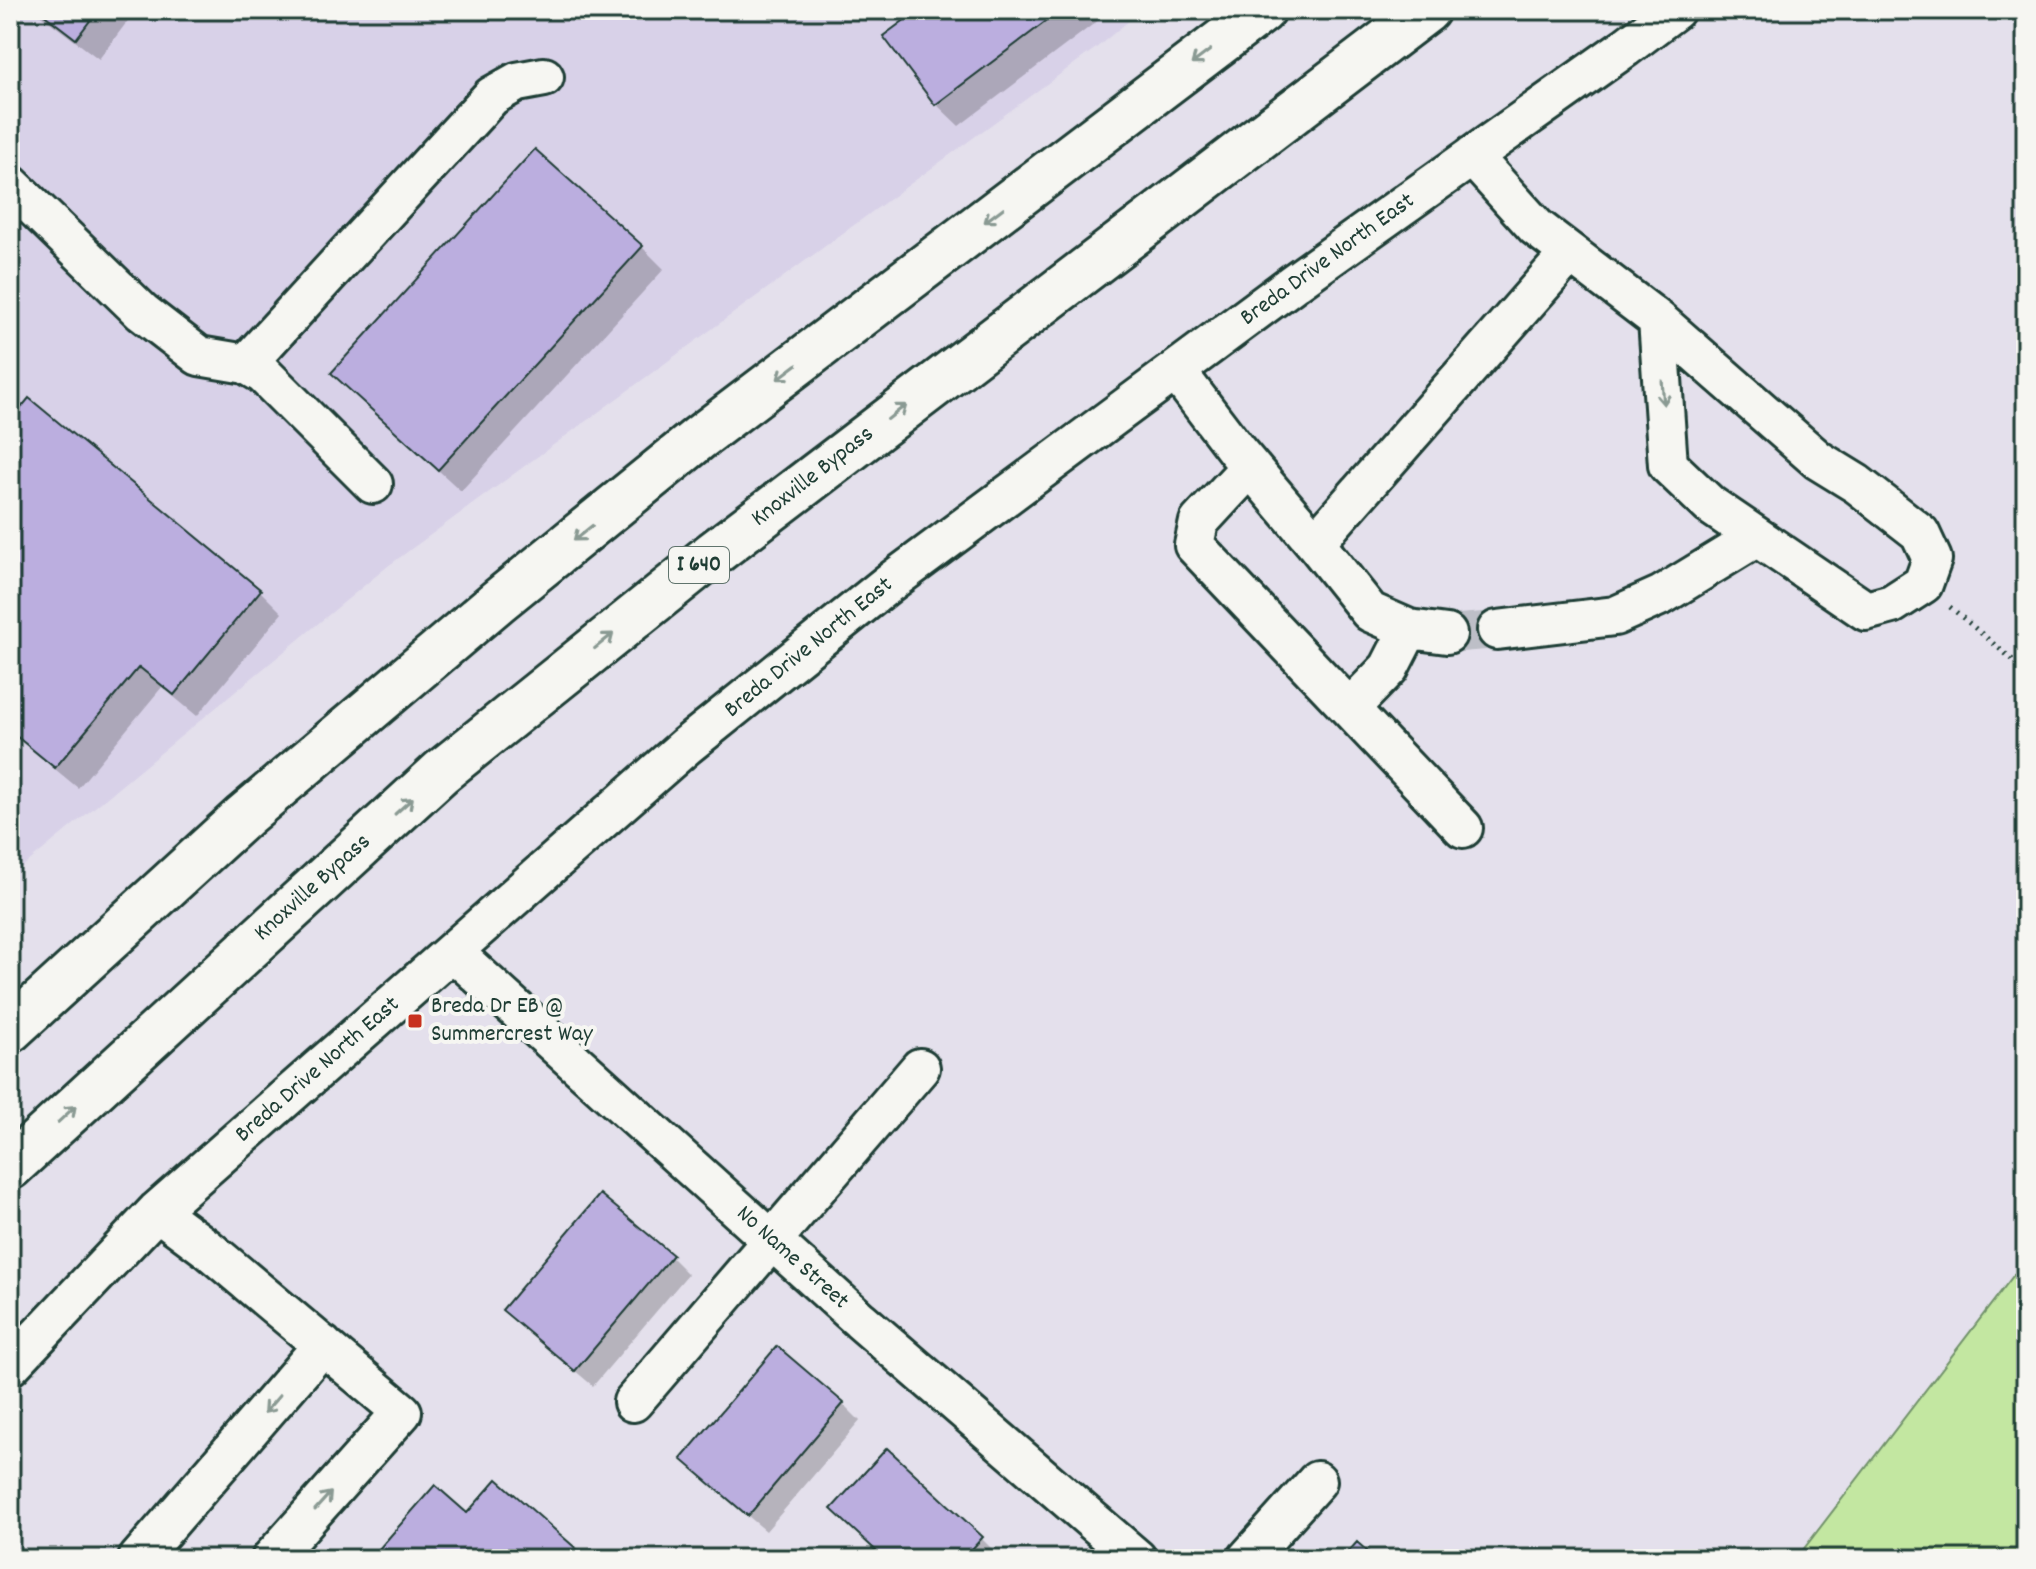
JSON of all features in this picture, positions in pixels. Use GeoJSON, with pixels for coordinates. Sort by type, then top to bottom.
{"type":"FeatureCollection","features":[{"type":"Feature","properties":{"kind":"highway"},"geometry":{"type":"LineString","coordinates":[[10,1030],[244,816],[498,601],[699,438],[1263,10]]}},
{"type":"Feature","properties":{"kind":"highway","name":"Knoxville Bypass"},"geometry":{"type":"LineString","coordinates":[[10,1167],[441,772],[714,553],[1427,10]]}},
{"type":"Feature","properties":{"kind":"street","name":"Breda Drive North East"},"geometry":{"type":"LineString","coordinates":[[10,1366],[157,1211],[721,717],[889,583],[1295,282],[1675,10]]}},
{"type":"Feature","properties":{"kind":"street"},"geometry":{"type":"LineString","coordinates":[[246,364],[492,96],[517,82],[544,77]]}},
{"type":"Feature","properties":{"kind":"street"},"geometry":{"type":"LineString","coordinates":[[1472,156],[1536,227],[1658,320],[1818,460],[1857,484],[1920,533],[1932,559],[1923,584],[1892,604],[1866,611],[1710,505],[1668,465],[1658,320]]}},
{"type":"Feature","properties":{"kind":"street"},"geometry":{"type":"LineString","coordinates":[[10,184],[142,312],[199,356],[246,364],[263,374],[373,484]]}},
{"type":"Feature","properties":{"kind":"street"},"geometry":{"type":"LineString","coordinates":[[1315,543],[1570,253]]}},
{"type":"Feature","properties":{"kind":"street"},"geometry":{"type":"LineString","coordinates":[[1176,371],[1250,467],[1370,612],[1409,629],[1447,634]]}},
{"type":"Feature","properties":{"kind":"street"},"geometry":{"type":"LineString","coordinates":[[1250,467],[1199,522],[1194,545],[1463,828]]}},
{"type":"Feature","properties":{"kind":"street"},"geometry":{"type":"LineString","coordinates":[[1497,630],[1615,616],[1662,595],[1757,537]]}},
{"type":"Feature","properties":{"kind":"street"},"geometry":{"type":"LineString","coordinates":[[1350,708],[1389,668],[1409,629]]}},
{"type":"Feature","properties":{"kind":"street","name":"No Name Street"},"geometry":{"type":"LineString","coordinates":[[453,952],[860,1320],[1137,1559]]}},
{"type":"Feature","properties":{"kind":"street"},"geometry":{"type":"LineString","coordinates":[[633,1402],[920,1068]]}},
{"type":"Feature","properties":{"kind":"street"},"geometry":{"type":"LineString","coordinates":[[157,1211],[208,1249],[402,1412],[271,1559]]}},
{"type":"Feature","properties":{"kind":"street"},"geometry":{"type":"LineString","coordinates":[[138,1559],[323,1345]]}},
{"type":"Feature","properties":{"kind":"street"},"geometry":{"type":"LineString","coordinates":[[1247,1559],[1317,1481]]}},
{"type":"Feature","properties":{"kind":"path"},"geometry":{"type":"LineString","coordinates":[[1923,584],[2026,671]]}},
{"type":"Feature","properties":{"kind":"shaded area"},"geometry":{"type":"Polygon","coordinates":[[[10,10],[1142,10],[1096,48],[388,566],[10,877],[10,10]]]}},
{"type":"Feature","properties":{"kind":"green space"},"geometry":{"type":"Polygon","coordinates":[[[2026,1259],[2026,1559],[1796,1559],[2026,1259]]]}},
{"type":"Feature","properties":{"kind":"building"},"geometry":{"type":"Polygon","coordinates":[[[38,10],[98,10],[76,39],[38,10]]]}},
{"type":"Feature","properties":{"kind":"building"},"geometry":{"type":"Polygon","coordinates":[[[918,10],[1061,10],[935,105],[883,36],[918,10]]]}},
{"type":"Feature","properties":{"kind":"building"},"geometry":{"type":"Polygon","coordinates":[[[535,149],[643,246],[438,470],[331,373],[535,149]]]}},
{"type":"Feature","properties":{"kind":"building"},"geometry":{"type":"Polygon","coordinates":[[[29,398],[261,590],[174,695],[139,667],[55,768],[10,731],[10,421],[29,398]]]}},
{"type":"Feature","properties":{"kind":"building"},"geometry":{"type":"Polygon","coordinates":[[[600,1194],[673,1255],[575,1371],[502,1310],[600,1194]]]}},
{"type":"Feature","properties":{"kind":"building"},"geometry":{"type":"Polygon","coordinates":[[[777,1346],[844,1403],[748,1516],[681,1459],[777,1346]]]}},
{"type":"Feature","properties":{"kind":"building"},"geometry":{"type":"Polygon","coordinates":[[[887,1448],[983,1537],[963,1559],[885,1559],[831,1509],[887,1448]]]}},
{"type":"Feature","properties":{"kind":"building"},"geometry":{"type":"Polygon","coordinates":[[[497,1479],[588,1559],[391,1559],[379,1549],[435,1485],[467,1513],[497,1479]]]}},
{"type":"Feature","properties":{"kind":"building"},"geometry":{"type":"Polygon","coordinates":[[[1357,1542],[1376,1559],[1342,1559],[1357,1542]]]}},
{"type":"Feature","properties":{"kind":"tunnel"},"geometry":{"type":"LineString","coordinates":[[1447,634],[1497,630]]}},
{"type":"Feature","properties":{"kind":"place","name":"Breda Dr EB @ Summercrest Way"},"geometry":{"type":"Point","coordinates":[415,1021]}}]}
